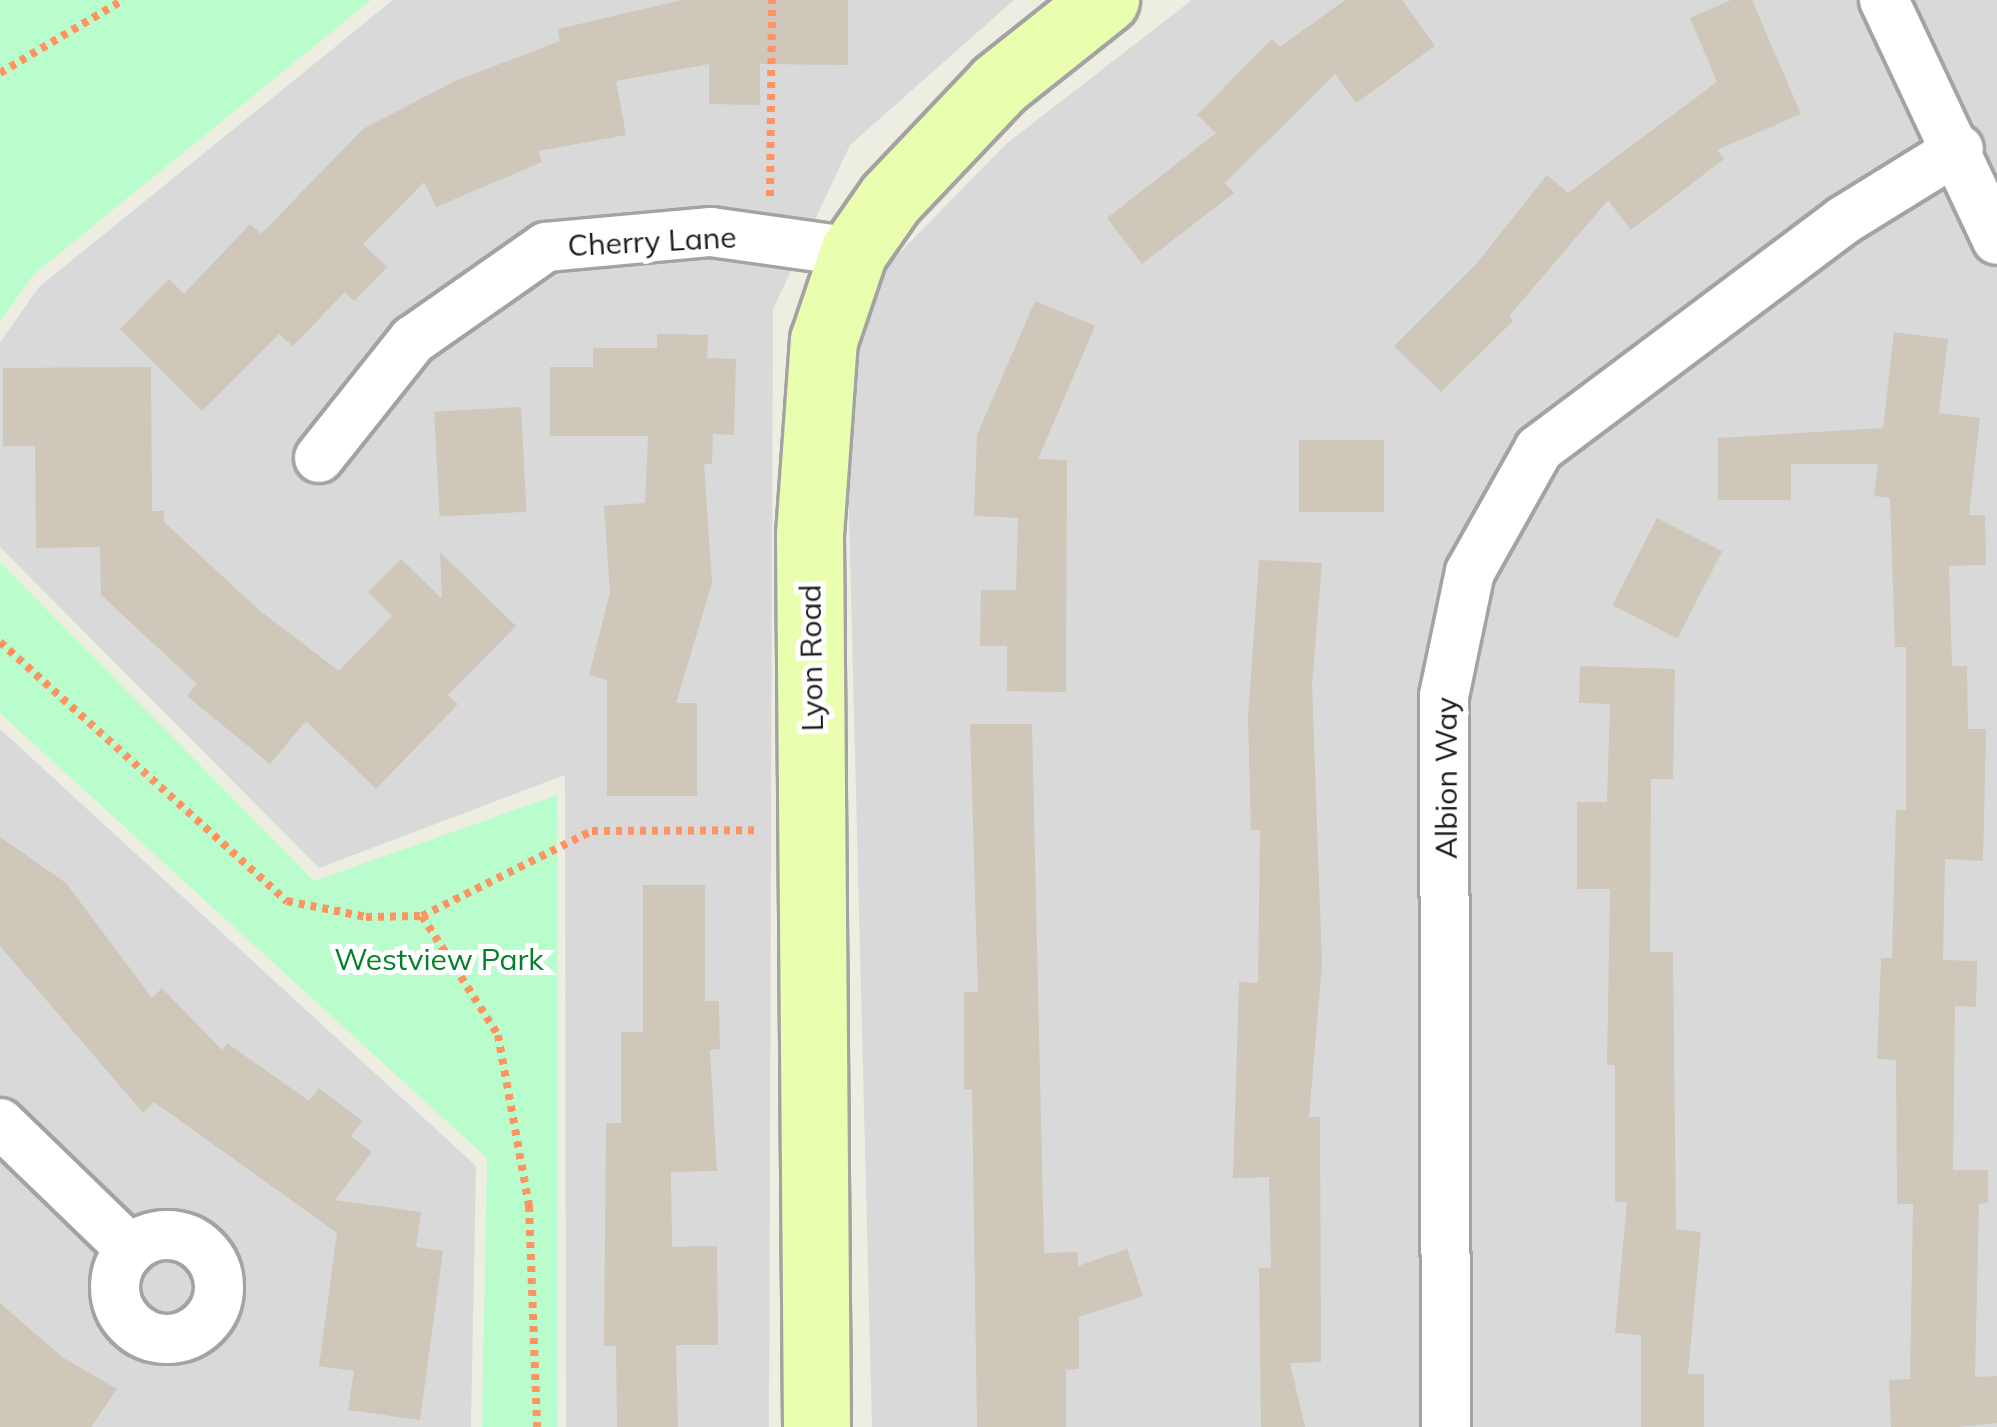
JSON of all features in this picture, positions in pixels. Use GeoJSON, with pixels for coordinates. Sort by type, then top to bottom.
{"type":"FeatureCollection","features":[{"type":"Feature","properties":{"kind":"street","name":"Lyon Road"},"geometry":{"type":"LineString","coordinates":[[817,1427],[810,536],[824,340],[854,252],[891,199],[999,85],[1106,0]]}},
{"type":"Feature","properties":{"kind":"street"},"geometry":{"type":"LineString","coordinates":[[1884,0],[1959,149],[1997,240]]}},
{"type":"Feature","properties":{"kind":"street","name":"Albion Way"},"geometry":{"type":"LineString","coordinates":[[1446,1427],[1444,696],[1470,572],[1539,449],[1844,220],[1959,149]]}},
{"type":"Feature","properties":{"kind":"street","name":"Cherry Lane"},"geometry":{"type":"LineString","coordinates":[[319,458],[412,340],[546,247],[711,232],[854,252]]}},
{"type":"Feature","properties":{"kind":"street"},"geometry":{"type":"LineString","coordinates":[[8,1146],[131,1250]]}},
{"type":"Feature","properties":{"kind":"path"},"geometry":{"type":"LineString","coordinates":[[0,73],[123,0]]}},
{"type":"Feature","properties":{"kind":"path"},"geometry":{"type":"LineString","coordinates":[[770,205],[772,0]]}},
{"type":"Feature","properties":{"kind":"path"},"geometry":{"type":"LineString","coordinates":[[0,642],[286,901],[366,917],[422,916],[592,831],[771,830]]}},
{"type":"Feature","properties":{"kind":"path"},"geometry":{"type":"LineString","coordinates":[[422,916],[498,1035],[529,1206],[537,1427]]}},
{"type":"Feature","properties":{"kind":"shaded area"},"geometry":{"type":"Polygon","coordinates":[[[393,0],[1014,0],[850,145],[773,309],[769,1427],[566,1427],[565,775],[319,868],[0,547],[0,342],[39,287],[393,0]]]}},
{"type":"Feature","properties":{"kind":"shaded area"},"geometry":{"type":"Polygon","coordinates":[[[1192,0],[1997,0],[1997,1427],[872,1427],[846,397],[882,271],[1006,144],[1192,0]]]}},
{"type":"Feature","properties":{"kind":"shaded area"},"geometry":{"type":"Polygon","coordinates":[[[0,729],[476,1166],[471,1427],[0,1427],[0,729]]]}},
{"type":"Feature","properties":{"kind":"green space"},"geometry":{"type":"Polygon","coordinates":[[[0,0],[371,0],[34,274],[0,321],[0,0]]]}},
{"type":"Feature","properties":{"kind":"green space","name":"Westview Park"},"geometry":{"type":"Polygon","coordinates":[[[0,562],[314,881],[557,795],[558,1427],[482,1427],[487,1158],[0,713],[0,562]]]}},
{"type":"Feature","properties":{"kind":"building"},"geometry":{"type":"Polygon","coordinates":[[[682,0],[848,0],[848,65],[760,64],[760,105],[709,104],[709,64],[616,81],[626,135],[538,151],[542,162],[436,207],[424,182],[363,244],[387,267],[354,301],[345,292],[293,346],[279,334],[202,411],[120,329],[169,279],[184,294],[250,224],[261,234],[363,129],[455,81],[560,41],[558,29],[682,0]]]}},
{"type":"Feature","properties":{"kind":"building"},"geometry":{"type":"Polygon","coordinates":[[[1345,0],[1402,0],[1435,46],[1356,103],[1335,74],[1225,183],[1234,193],[1142,264],[1107,218],[1216,133],[1197,115],[1272,39],[1280,47],[1345,0]]]}},
{"type":"Feature","properties":{"kind":"building"},"geometry":{"type":"Polygon","coordinates":[[[1731,0],[1752,0],[1801,114],[1717,150],[1724,159],[1631,230],[1608,200],[1509,316],[1513,321],[1441,392],[1394,346],[1477,263],[1547,175],[1568,193],[1717,82],[1690,18],[1731,0]]]}},
{"type":"Feature","properties":{"kind":"building"},"geometry":{"type":"Polygon","coordinates":[[[1035,301],[1095,326],[1038,459],[1067,460],[1066,692],[1007,691],[1007,646],[980,646],[981,590],[1016,590],[1018,518],[974,516],[977,435],[1035,301]]]}},
{"type":"Feature","properties":{"kind":"building"},"geometry":{"type":"Polygon","coordinates":[[[1894,332],[1948,339],[1939,413],[1980,418],[1969,515],[1985,515],[1986,565],[1949,566],[1952,666],[1967,666],[1968,729],[1986,729],[1983,861],[1945,859],[1943,960],[1977,961],[1976,1007],[1955,1006],[1953,1170],[1988,1170],[1988,1203],[1979,1204],[1975,1377],[1997,1376],[1997,1423],[1958,1427],[1891,1427],[1889,1380],[1910,1379],[1913,1204],[1897,1204],[1896,1060],[1877,1059],[1881,958],[1892,958],[1896,810],[1906,810],[1906,647],[1895,647],[1890,498],[1874,496],[1878,464],[1791,464],[1791,500],[1718,500],[1718,438],[1883,428],[1894,332]]]}},
{"type":"Feature","properties":{"kind":"building"},"geometry":{"type":"Polygon","coordinates":[[[657,334],[708,335],[707,358],[736,359],[734,435],[713,434],[712,464],[704,464],[712,583],[676,703],[697,703],[697,796],[607,796],[607,680],[589,675],[610,592],[604,506],[645,503],[648,436],[550,436],[550,367],[593,367],[593,348],[657,348],[657,334]]]}},
{"type":"Feature","properties":{"kind":"building"},"geometry":{"type":"Polygon","coordinates":[[[151,367],[152,511],[164,511],[164,522],[259,610],[339,671],[392,616],[368,592],[401,559],[442,599],[440,552],[516,626],[448,695],[458,704],[376,789],[306,721],[270,764],[187,696],[197,684],[101,595],[100,547],[36,548],[35,446],[3,446],[3,368],[151,367]]]}},
{"type":"Feature","properties":{"kind":"building"},"geometry":{"type":"Polygon","coordinates":[[[521,407],[526,512],[440,516],[434,412],[521,407]]]}},
{"type":"Feature","properties":{"kind":"building"},"geometry":{"type":"Polygon","coordinates":[[[1299,440],[1384,440],[1384,512],[1299,512],[1299,440]]]}},
{"type":"Feature","properties":{"kind":"building"},"geometry":{"type":"Polygon","coordinates":[[[1657,518],[1722,551],[1678,638],[1613,605],[1657,518]]]}},
{"type":"Feature","properties":{"kind":"building"},"geometry":{"type":"Polygon","coordinates":[[[1259,560],[1322,563],[1312,685],[1322,965],[1309,1117],[1320,1117],[1321,1362],[1290,1363],[1305,1427],[1261,1427],[1259,1268],[1271,1268],[1269,1177],[1233,1178],[1239,982],[1258,983],[1260,830],[1251,830],[1248,718],[1259,560]]]}},
{"type":"Feature","properties":{"kind":"building"},"geometry":{"type":"Polygon","coordinates":[[[1580,666],[1675,669],[1673,779],[1651,779],[1650,952],[1673,952],[1676,1229],[1701,1232],[1688,1374],[1704,1374],[1704,1427],[1641,1427],[1641,1335],[1615,1333],[1627,1202],[1615,1202],[1615,1065],[1607,1065],[1610,889],[1577,889],[1577,802],[1607,802],[1610,704],[1579,703],[1580,666]]]}},
{"type":"Feature","properties":{"kind":"building"},"geometry":{"type":"Polygon","coordinates":[[[970,724],[1032,724],[1044,1253],[1078,1252],[1078,1266],[1127,1249],[1143,1296],[1079,1317],[1079,1369],[1066,1370],[1066,1427],[977,1427],[972,1089],[964,1089],[964,992],[978,992],[970,724]]]}},
{"type":"Feature","properties":{"kind":"building"},"geometry":{"type":"Polygon","coordinates":[[[0,837],[66,883],[152,998],[162,988],[222,1050],[227,1043],[309,1101],[319,1088],[362,1121],[351,1136],[372,1152],[335,1200],[421,1212],[416,1247],[443,1251],[420,1420],[348,1410],[354,1371],[319,1366],[337,1233],[154,1102],[143,1113],[0,946],[0,837]]]}},
{"type":"Feature","properties":{"kind":"building"},"geometry":{"type":"Polygon","coordinates":[[[643,885],[705,885],[705,1001],[719,1001],[720,1049],[710,1050],[717,1171],[671,1172],[672,1247],[717,1246],[718,1345],[676,1345],[678,1427],[617,1427],[616,1346],[604,1346],[606,1123],[621,1123],[621,1032],[643,1032],[643,885]]]}},
{"type":"Feature","properties":{"kind":"building"},"geometry":{"type":"Polygon","coordinates":[[[0,1303],[62,1357],[117,1389],[91,1427],[0,1427],[0,1303]]]}}]}
